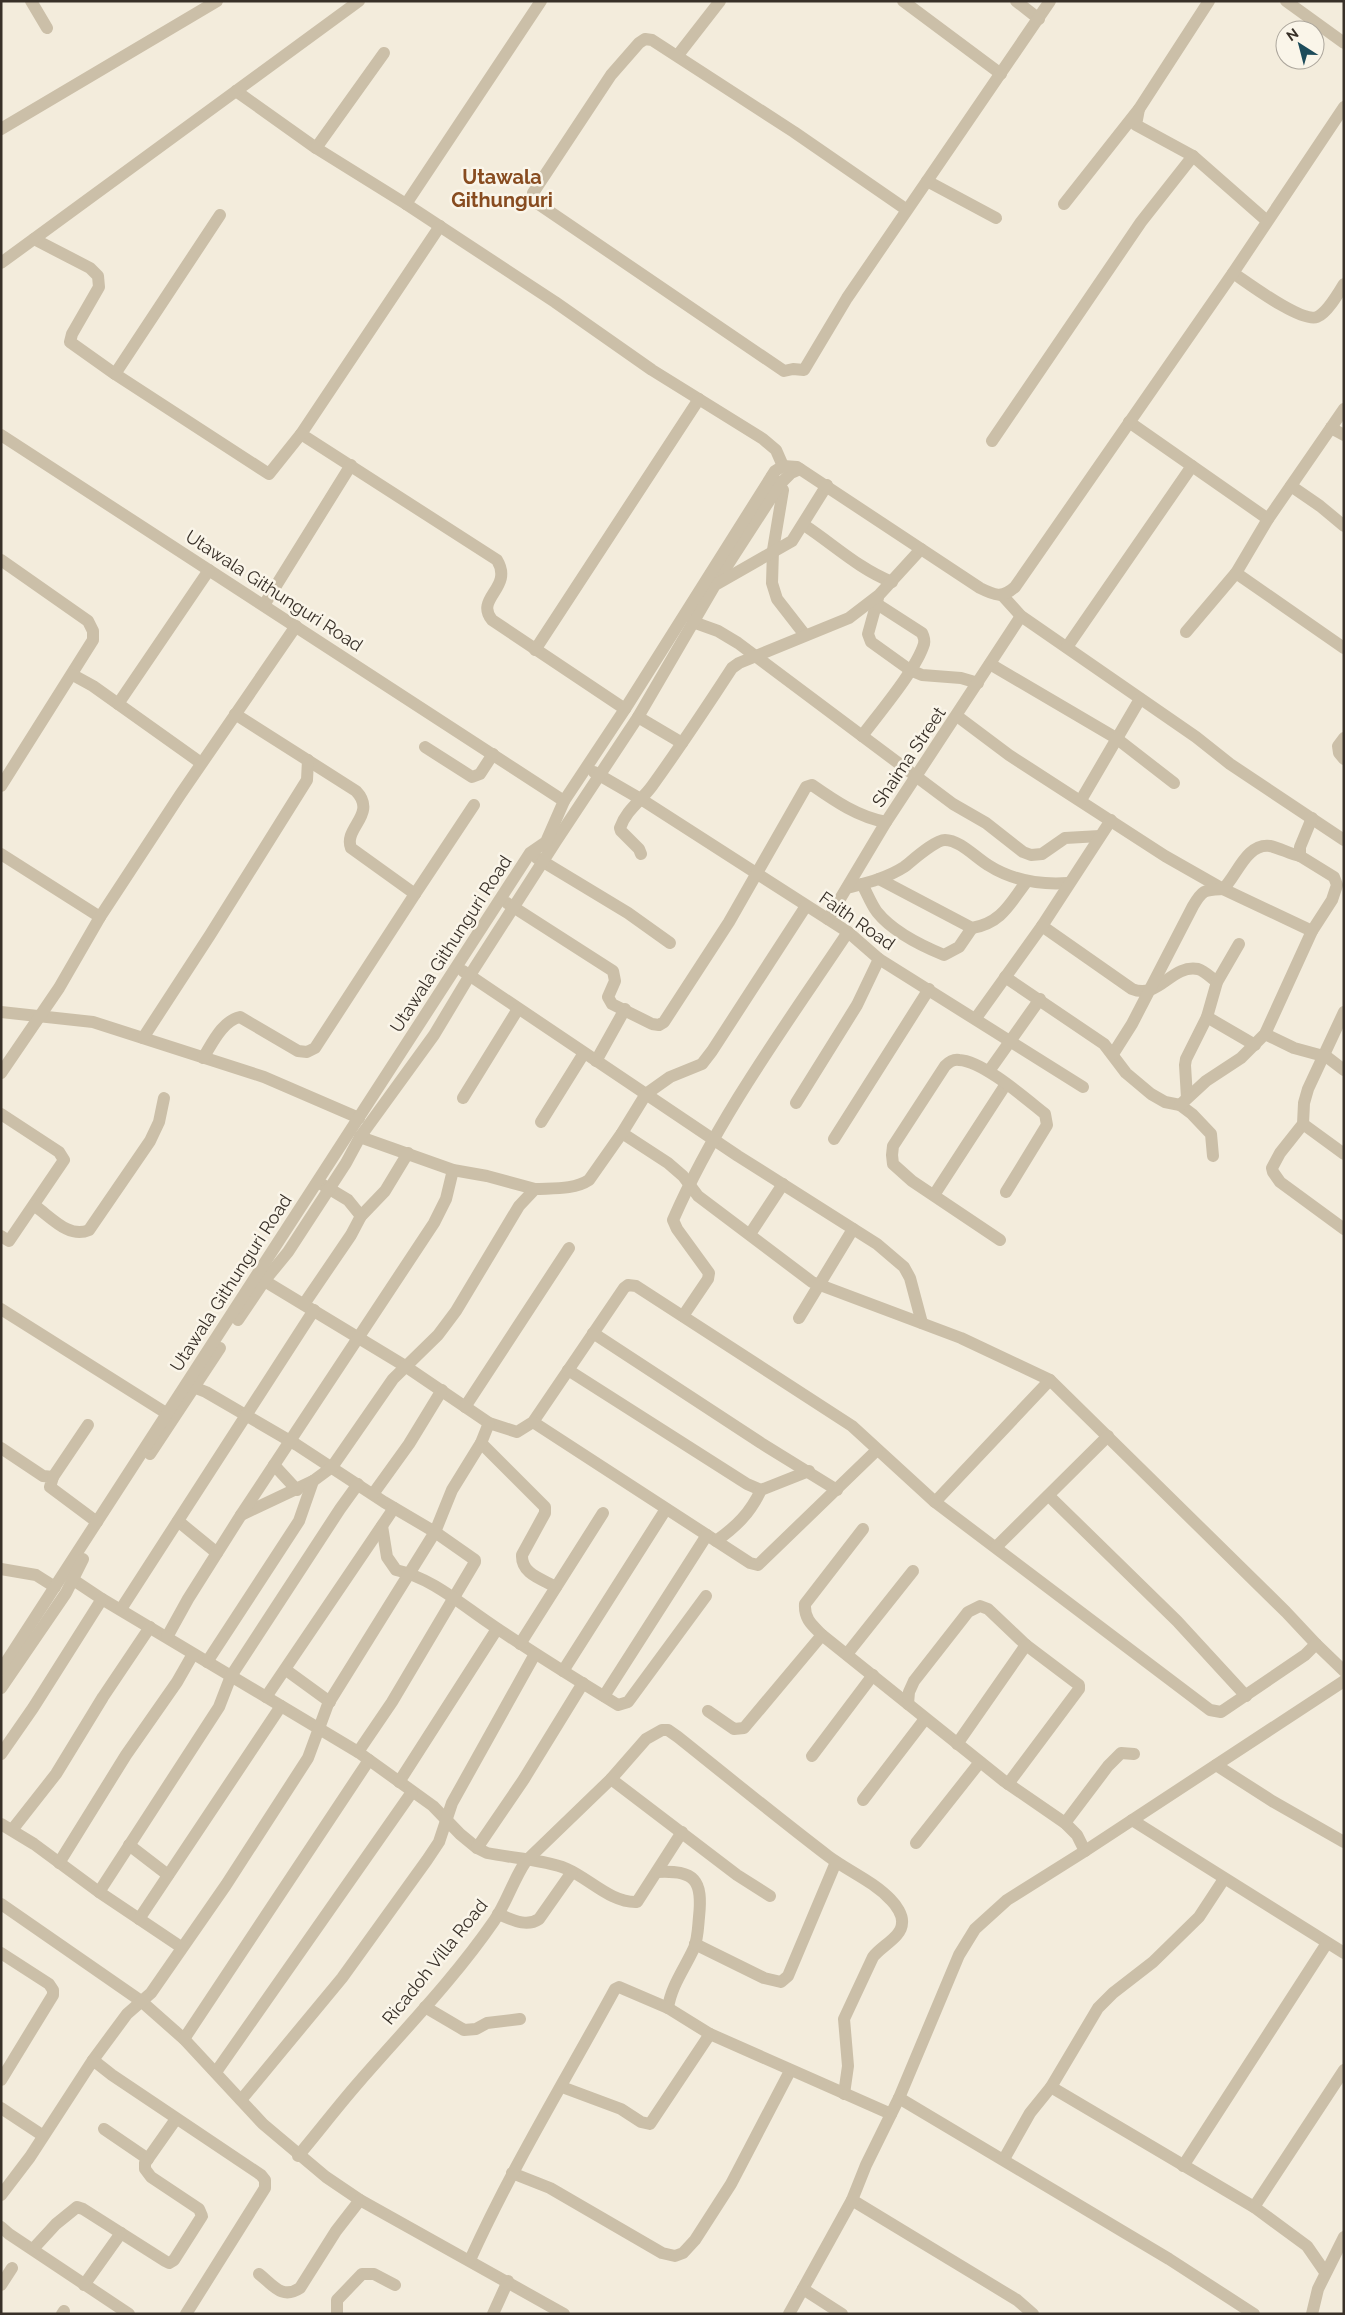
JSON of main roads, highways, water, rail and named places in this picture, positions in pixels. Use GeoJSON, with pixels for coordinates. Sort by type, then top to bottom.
{"type":"FeatureCollection","features":[{"type":"Feature","properties":{"kind":"district","name":"Utawala Githunguri"},"geometry":{"type":"Point","coordinates":[502,188]}}]}
